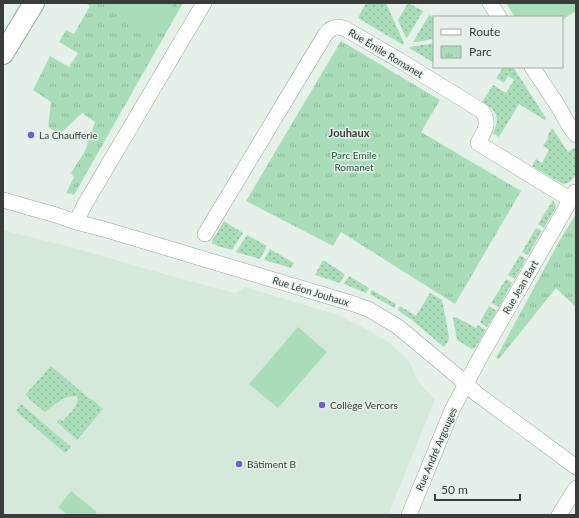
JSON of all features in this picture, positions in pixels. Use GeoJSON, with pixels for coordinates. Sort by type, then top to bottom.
{"type":"FeatureCollection","features":[{"type":"Feature","properties":{"kind":"main road"},"geometry":{"type":"LineString","coordinates":[[3,54],[34,3]]}},
{"type":"Feature","properties":{"kind":"street"},"geometry":{"type":"LineString","coordinates":[[76,222],[90,195],[204,3]]}},
{"type":"Feature","properties":{"kind":"street"},"geometry":{"type":"LineString","coordinates":[[490,3],[498,16]]}},
{"type":"Feature","properties":{"kind":"street","name":"Rue Émile Romanet"},"geometry":{"type":"LineString","coordinates":[[205,234],[325,35],[332,28],[337,27],[345,29],[399,60],[482,111],[487,123],[478,143],[573,195]]}},
{"type":"Feature","properties":{"kind":"street"},"geometry":{"type":"LineString","coordinates":[[533,68],[576,135]]}},
{"type":"Feature","properties":{"kind":"street","name":"Rue Jean Bart"},"geometry":{"type":"LineString","coordinates":[[465,384],[573,195]]}},
{"type":"Feature","properties":{"kind":"street","name":"Rue Léon Jouhaux"},"geometry":{"type":"LineString","coordinates":[[3,200],[368,309],[405,333],[477,394],[576,467]]}},
{"type":"Feature","properties":{"kind":"street","name":"Rue André Argouges"},"geometry":{"type":"LineString","coordinates":[[409,515],[452,410],[465,384]]}},
{"type":"Feature","properties":{"kind":"street"},"geometry":{"type":"LineString","coordinates":[[559,515],[576,488]]}},
{"type":"Feature","properties":{"kind":"shaded area"},"geometry":{"type":"Polygon","coordinates":[[[3,230],[79,249],[235,293],[245,287],[338,315],[368,330],[391,344],[408,360],[419,382],[435,400],[388,515],[3,515],[3,230]]]}},
{"type":"Feature","properties":{"kind":"green space"},"geometry":{"type":"Polygon","coordinates":[[[85,3],[183,3],[74,195],[66,193],[74,177],[71,173],[85,151],[95,122],[82,113],[60,134],[48,127],[51,102],[33,90],[50,56],[69,67],[78,53],[59,42],[66,30],[74,34],[90,6],[85,3]]]}},
{"type":"Feature","properties":{"kind":"green space"},"geometry":{"type":"Polygon","coordinates":[[[106,3],[174,3],[156,33],[106,3]]]}},
{"type":"Feature","properties":{"kind":"green space"},"geometry":{"type":"Polygon","coordinates":[[[366,3],[386,3],[404,43],[403,45],[358,18],[366,3]]]}},
{"type":"Feature","properties":{"kind":"green space"},"geometry":{"type":"Polygon","coordinates":[[[408,3],[423,11],[407,38],[398,20],[408,3]]]}},
{"type":"Feature","properties":{"kind":"green space"},"geometry":{"type":"Polygon","coordinates":[[[506,3],[576,3],[576,11],[563,19],[563,16],[514,16],[506,3]]]}},
{"type":"Feature","properties":{"kind":"green space"},"geometry":{"type":"Polygon","coordinates":[[[429,15],[433,17],[433,39],[413,42],[429,15]]]}},
{"type":"Feature","properties":{"kind":"green space","name":"Parc Emile Romanet"},"geometry":{"type":"Polygon","coordinates":[[[341,41],[440,100],[421,132],[521,191],[455,304],[341,232],[333,246],[246,201],[341,41]]]}},
{"type":"Feature","properties":{"kind":"green space"},"geometry":{"type":"Polygon","coordinates":[[[433,43],[433,62],[409,48],[433,43]]]}},
{"type":"Feature","properties":{"kind":"green space"},"geometry":{"type":"Polygon","coordinates":[[[503,68],[514,68],[546,118],[545,120],[519,104],[499,137],[493,133],[497,119],[496,115],[487,105],[482,102],[493,85],[506,93],[514,80],[508,76],[504,83],[496,78],[503,68]]]}},
{"type":"Feature","properties":{"kind":"green space"},"geometry":{"type":"Polygon","coordinates":[[[552,128],[568,152],[574,148],[576,151],[575,174],[571,181],[564,184],[532,166],[536,159],[542,163],[549,150],[543,146],[552,128]]]}},
{"type":"Feature","properties":{"kind":"green space"},"geometry":{"type":"Polygon","coordinates":[[[553,200],[556,207],[544,228],[538,224],[553,200]]]}},
{"type":"Feature","properties":{"kind":"green space"},"geometry":{"type":"Polygon","coordinates":[[[576,214],[576,307],[556,288],[499,359],[496,358],[561,238],[576,214]]]}},
{"type":"Feature","properties":{"kind":"green space"},"geometry":{"type":"Polygon","coordinates":[[[224,221],[243,233],[232,250],[214,244],[213,245],[212,241],[224,221]]]}},
{"type":"Feature","properties":{"kind":"green space"},"geometry":{"type":"Polygon","coordinates":[[[536,228],[542,231],[528,255],[522,252],[536,228]]]}},
{"type":"Feature","properties":{"kind":"green space"},"geometry":{"type":"Polygon","coordinates":[[[247,235],[267,246],[260,259],[236,252],[247,235]]]}},
{"type":"Feature","properties":{"kind":"green space"},"geometry":{"type":"Polygon","coordinates":[[[270,249],[294,263],[291,268],[264,260],[270,249]]]}},
{"type":"Feature","properties":{"kind":"green space"},"geometry":{"type":"Polygon","coordinates":[[[520,255],[526,259],[515,279],[508,275],[520,255]]]}},
{"type":"Feature","properties":{"kind":"green space"},"geometry":{"type":"Polygon","coordinates":[[[323,260],[345,274],[340,283],[315,275],[323,260]]]}},
{"type":"Feature","properties":{"kind":"green space"},"geometry":{"type":"Polygon","coordinates":[[[349,276],[369,288],[366,293],[344,284],[349,276]]]}},
{"type":"Feature","properties":{"kind":"green space"},"geometry":{"type":"Polygon","coordinates":[[[506,279],[512,283],[499,307],[491,303],[506,279]]]}},
{"type":"Feature","properties":{"kind":"green space"},"geometry":{"type":"Polygon","coordinates":[[[372,290],[396,304],[394,308],[370,294],[372,290]]]}},
{"type":"Feature","properties":{"kind":"green space"},"geometry":{"type":"Polygon","coordinates":[[[430,293],[442,300],[449,336],[448,342],[444,347],[398,310],[400,306],[416,316],[430,293]]]}},
{"type":"Feature","properties":{"kind":"green space"},"geometry":{"type":"Polygon","coordinates":[[[489,306],[497,311],[487,327],[480,322],[489,306]]]}},
{"type":"Feature","properties":{"kind":"green space"},"geometry":{"type":"Polygon","coordinates":[[[456,317],[476,328],[478,325],[486,330],[475,348],[472,349],[457,340],[453,318],[456,317]]]}},
{"type":"Feature","properties":{"kind":"green space"},"geometry":{"type":"Polygon","coordinates":[[[298,327],[327,352],[278,408],[249,384],[298,327]]]}},
{"type":"Feature","properties":{"kind":"green space"},"geometry":{"type":"Polygon","coordinates":[[[51,366],[103,409],[77,440],[57,422],[59,419],[63,421],[70,413],[75,407],[78,397],[70,396],[65,398],[45,412],[30,400],[26,394],[51,366]]]}},
{"type":"Feature","properties":{"kind":"green space"},"geometry":{"type":"Polygon","coordinates":[[[21,404],[71,447],[65,453],[16,411],[21,404]]]}},
{"type":"Feature","properties":{"kind":"green space"},"geometry":{"type":"Polygon","coordinates":[[[71,491],[97,512],[94,515],[68,515],[58,507],[71,491]]]}},
{"type":"Feature","properties":{"kind":"place","name":"La Chaufferie"},"geometry":{"type":"Point","coordinates":[31,135]}},
{"type":"Feature","properties":{"kind":"place","name":"Collège Vercors"},"geometry":{"type":"Point","coordinates":[322,405]}},
{"type":"Feature","properties":{"kind":"place","name":"Bâtiment B"},"geometry":{"type":"Point","coordinates":[239,464]}},
{"type":"Feature","properties":{"kind":"district","name":"Jouhaux"},"geometry":{"type":"Point","coordinates":[349,133]}}]}
